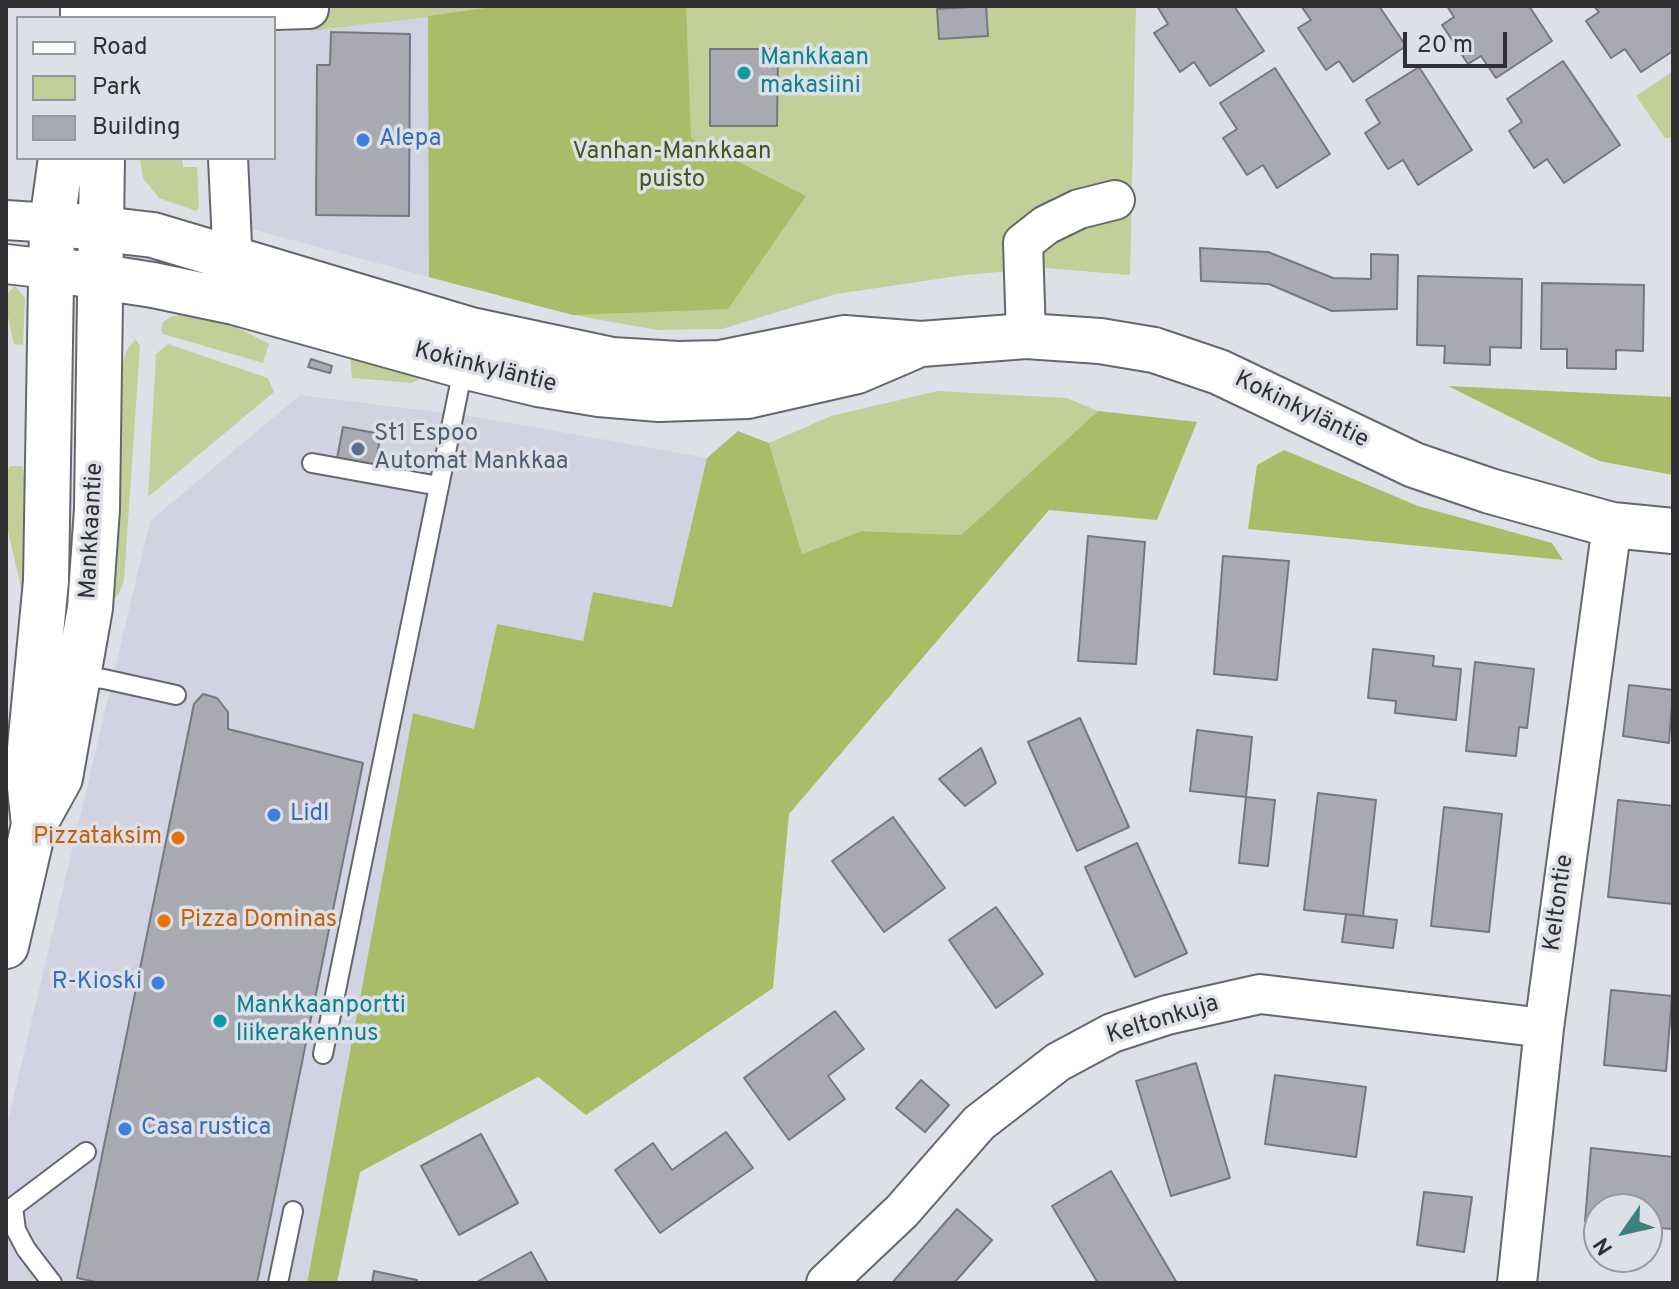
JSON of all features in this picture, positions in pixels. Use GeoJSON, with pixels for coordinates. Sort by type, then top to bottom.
{"type":"FeatureCollection","features":[{"type":"Feature","properties":{"kind":"main road","name":"Mankkaantie"},"geometry":{"type":"LineString","coordinates":[[59,672],[46,581],[50,269],[52,223],[61,160]]}},
{"type":"Feature","properties":{"kind":"main road","name":"Mankkaantie"},"geometry":{"type":"LineString","coordinates":[[6,946],[27,832],[28,769],[59,672],[90,608],[97,509],[102,160]]}},
{"type":"Feature","properties":{"kind":"main road","name":"Kokinkyläntie"},"geometry":{"type":"LineString","coordinates":[[52,223],[153,235],[233,281],[467,348],[678,364],[720,363],[844,338],[921,344],[1026,336],[1100,341],[1166,354],[1219,372],[1414,465],[1490,491],[1612,525],[1673,531]]}},
{"type":"Feature","properties":{"kind":"main road","name":"Kokinkyläntie"},"geometry":{"type":"LineString","coordinates":[[50,269],[99,277],[233,281]]}},
{"type":"Feature","properties":{"kind":"street"},"geometry":{"type":"LineString","coordinates":[[83,14],[219,14],[309,9]]}},
{"type":"Feature","properties":{"kind":"street"},"geometry":{"type":"LineString","coordinates":[[228,160],[233,281]]}},
{"type":"Feature","properties":{"kind":"street"},"geometry":{"type":"LineString","coordinates":[[1026,336],[1023,243],[1046,225],[1079,209],[1115,200]]}},
{"type":"Feature","properties":{"kind":"street"},"geometry":{"type":"LineString","coordinates":[[6,220],[52,223]]}},
{"type":"Feature","properties":{"kind":"street"},"geometry":{"type":"LineString","coordinates":[[6,264],[50,269]]}},
{"type":"Feature","properties":{"kind":"street","name":"Keltontie"},"geometry":{"type":"LineString","coordinates":[[1517,1283],[1544,1028],[1612,525]]}},
{"type":"Feature","properties":{"kind":"street","name":"Keltonkuja"},"geometry":{"type":"LineString","coordinates":[[826,1283],[902,1211],[979,1123],[1058,1062],[1112,1033],[1167,1015],[1260,994],[1544,1028]]}},
{"type":"Feature","properties":{"kind":"lane"},"geometry":{"type":"LineString","coordinates":[[323,1054],[467,348]]}},
{"type":"Feature","properties":{"kind":"lane"},"geometry":{"type":"LineString","coordinates":[[312,463],[439,486]]}},
{"type":"Feature","properties":{"kind":"lane"},"geometry":{"type":"LineString","coordinates":[[59,672],[176,695]]}},
{"type":"Feature","properties":{"kind":"lane"},"geometry":{"type":"LineString","coordinates":[[52,1283],[26,1249],[16,1230],[10,1205],[86,1152]]}},
{"type":"Feature","properties":{"kind":"lane"},"geometry":{"type":"LineString","coordinates":[[278,1283],[293,1211]]}},
{"type":"Feature","properties":{"kind":"shaded area"},"geometry":{"type":"Polygon","coordinates":[[[428,16],[429,277],[251,229],[252,220],[242,219],[241,160],[276,160],[276,32],[309,31],[428,16]]]}},
{"type":"Feature","properties":{"kind":"shaded area"},"geometry":{"type":"Polygon","coordinates":[[[300,395],[477,417],[707,458],[672,607],[593,593],[583,641],[497,625],[474,729],[413,713],[307,1283],[6,1283],[6,1129],[150,521],[300,395]]]}},
{"type":"Feature","properties":{"kind":"green space","name":"Vanhan-Mankkaan puisto"},"geometry":{"type":"Polygon","coordinates":[[[309,6],[1136,6],[1130,275],[1045,268],[965,275],[836,294],[722,329],[657,330],[573,315],[429,277],[428,17],[309,31],[309,6]]]}},
{"type":"Feature","properties":{"kind":"green space"},"geometry":{"type":"Polygon","coordinates":[[[500,6],[686,6],[691,138],[806,196],[728,309],[573,315],[429,277],[428,16],[500,6]]]}},
{"type":"Feature","properties":{"kind":"green space"},"geometry":{"type":"Polygon","coordinates":[[[1673,71],[1673,138],[1665,138],[1636,96],[1673,71]]]}},
{"type":"Feature","properties":{"kind":"green space"},"geometry":{"type":"Polygon","coordinates":[[[140,160],[182,160],[183,167],[197,167],[199,208],[196,211],[159,198],[143,178],[140,160]]]}},
{"type":"Feature","properties":{"kind":"green space"},"geometry":{"type":"Polygon","coordinates":[[[15,286],[25,298],[23,345],[14,344],[6,308],[7,294],[15,286]]]}},
{"type":"Feature","properties":{"kind":"green space"},"geometry":{"type":"Polygon","coordinates":[[[189,313],[215,316],[269,344],[263,363],[163,334],[163,322],[170,317],[189,313]]]}},
{"type":"Feature","properties":{"kind":"green space"},"geometry":{"type":"Polygon","coordinates":[[[135,339],[140,346],[124,580],[119,594],[111,602],[105,425],[126,352],[135,339]]]}},
{"type":"Feature","properties":{"kind":"green space"},"geometry":{"type":"Polygon","coordinates":[[[168,344],[268,378],[274,392],[148,497],[156,354],[168,344]]]}},
{"type":"Feature","properties":{"kind":"green space"},"geometry":{"type":"Polygon","coordinates":[[[350,356],[420,373],[419,379],[412,383],[352,378],[350,356]]]}},
{"type":"Feature","properties":{"kind":"green space"},"geometry":{"type":"Polygon","coordinates":[[[1448,386],[1673,397],[1673,475],[1599,461],[1448,386]]]}},
{"type":"Feature","properties":{"kind":"green space"},"geometry":{"type":"Polygon","coordinates":[[[938,391],[1067,398],[1098,411],[961,535],[861,531],[802,554],[769,443],[831,416],[938,391]]]}},
{"type":"Feature","properties":{"kind":"green space"},"geometry":{"type":"Polygon","coordinates":[[[1098,411],[1197,422],[1157,520],[1049,510],[789,814],[773,988],[586,1115],[538,1077],[360,1172],[337,1283],[307,1283],[413,713],[474,729],[497,624],[583,641],[593,592],[672,607],[707,458],[738,431],[769,443],[802,554],[861,531],[961,535],[1098,411]]]}},
{"type":"Feature","properties":{"kind":"green space"},"geometry":{"type":"Polygon","coordinates":[[[1284,450],[1418,506],[1552,543],[1563,560],[1248,529],[1257,465],[1284,450]]]}},
{"type":"Feature","properties":{"kind":"green space"},"geometry":{"type":"Polygon","coordinates":[[[10,466],[22,466],[31,504],[26,609],[6,523],[6,472],[10,466]]]}},
{"type":"Feature","properties":{"kind":"building"},"geometry":{"type":"Polygon","coordinates":[[[986,6],[988,36],[939,39],[937,9],[986,6]]]}},
{"type":"Feature","properties":{"kind":"building"},"geometry":{"type":"Polygon","coordinates":[[[1157,6],[1234,6],[1264,51],[1210,86],[1194,62],[1180,72],[1154,33],[1168,24],[1157,6]]]}},
{"type":"Feature","properties":{"kind":"building"},"geometry":{"type":"Polygon","coordinates":[[[1301,6],[1379,6],[1406,46],[1353,82],[1339,61],[1326,70],[1298,28],[1311,20],[1301,6]]]}},
{"type":"Feature","properties":{"kind":"building"},"geometry":{"type":"Polygon","coordinates":[[[1447,6],[1529,6],[1552,41],[1496,78],[1481,56],[1468,64],[1442,25],[1454,17],[1447,6]]]}},
{"type":"Feature","properties":{"kind":"building"},"geometry":{"type":"Polygon","coordinates":[[[1594,6],[1673,6],[1673,51],[1641,72],[1625,49],[1611,58],[1586,21],[1599,12],[1594,6]]]}},
{"type":"Feature","properties":{"kind":"building","name":"Alepa"},"geometry":{"type":"Polygon","coordinates":[[[331,32],[410,34],[409,216],[316,215],[317,65],[330,65],[331,32]]]}},
{"type":"Feature","properties":{"kind":"building","name":"Mankkaan makasiini"},"geometry":{"type":"Polygon","coordinates":[[[710,49],[778,49],[777,126],[710,126],[710,49]]]}},
{"type":"Feature","properties":{"kind":"building"},"geometry":{"type":"Polygon","coordinates":[[[1563,61],[1620,145],[1564,183],[1547,159],[1534,168],[1509,131],[1522,122],[1507,99],[1563,61]]]}},
{"type":"Feature","properties":{"kind":"building"},"geometry":{"type":"Polygon","coordinates":[[[1419,67],[1472,150],[1418,185],[1403,160],[1388,169],[1365,133],[1380,123],[1366,100],[1419,67]]]}},
{"type":"Feature","properties":{"kind":"building"},"geometry":{"type":"Polygon","coordinates":[[[1275,68],[1330,154],[1277,188],[1263,165],[1247,175],[1223,138],[1237,129],[1220,103],[1275,68]]]}},
{"type":"Feature","properties":{"kind":"building"},"geometry":{"type":"Polygon","coordinates":[[[1200,248],[1268,252],[1333,278],[1371,279],[1371,254],[1398,255],[1397,309],[1332,311],[1269,284],[1201,281],[1200,248]]]}},
{"type":"Feature","properties":{"kind":"building"},"geometry":{"type":"Polygon","coordinates":[[[1418,276],[1522,279],[1521,348],[1490,347],[1490,365],[1444,363],[1445,346],[1417,345],[1418,276]]]}},
{"type":"Feature","properties":{"kind":"building"},"geometry":{"type":"Polygon","coordinates":[[[1542,283],[1644,285],[1643,351],[1616,350],[1616,369],[1567,368],[1567,349],[1541,349],[1542,283]]]}},
{"type":"Feature","properties":{"kind":"building"},"geometry":{"type":"Polygon","coordinates":[[[311,359],[332,366],[330,373],[308,367],[311,359]]]}},
{"type":"Feature","properties":{"kind":"building","name":"St1 Espoo Automat Mankkaa"},"geometry":{"type":"Polygon","coordinates":[[[343,427],[381,434],[374,471],[336,464],[343,427]]]}},
{"type":"Feature","properties":{"kind":"building"},"geometry":{"type":"Polygon","coordinates":[[[1088,536],[1145,542],[1136,664],[1078,661],[1088,536]]]}},
{"type":"Feature","properties":{"kind":"building"},"geometry":{"type":"Polygon","coordinates":[[[1223,556],[1289,561],[1277,680],[1214,674],[1223,556]]]}},
{"type":"Feature","properties":{"kind":"building"},"geometry":{"type":"Polygon","coordinates":[[[1373,649],[1434,656],[1433,666],[1461,669],[1456,720],[1395,713],[1396,701],[1368,698],[1373,649]]]}},
{"type":"Feature","properties":{"kind":"building"},"geometry":{"type":"Polygon","coordinates":[[[1475,662],[1534,669],[1527,728],[1519,727],[1516,756],[1466,751],[1475,662]]]}},
{"type":"Feature","properties":{"kind":"building"},"geometry":{"type":"Polygon","coordinates":[[[1629,685],[1673,690],[1669,743],[1623,736],[1629,685]]]}},
{"type":"Feature","properties":{"kind":"building","name":"Mankkaanportti liikerakennus"},"geometry":{"type":"Polygon","coordinates":[[[203,694],[217,698],[228,712],[228,729],[363,763],[257,1283],[101,1283],[77,1278],[194,704],[203,694]]]}},
{"type":"Feature","properties":{"kind":"building"},"geometry":{"type":"Polygon","coordinates":[[[1080,718],[1129,827],[1077,851],[1028,742],[1080,718]]]}},
{"type":"Feature","properties":{"kind":"building"},"geometry":{"type":"Polygon","coordinates":[[[1197,730],[1252,737],[1246,797],[1190,791],[1197,730]]]}},
{"type":"Feature","properties":{"kind":"building"},"geometry":{"type":"Polygon","coordinates":[[[981,748],[996,783],[965,806],[939,779],[981,748]]]}},
{"type":"Feature","properties":{"kind":"building"},"geometry":{"type":"Polygon","coordinates":[[[1318,793],[1376,800],[1363,916],[1304,910],[1318,793]]]}},
{"type":"Feature","properties":{"kind":"building"},"geometry":{"type":"Polygon","coordinates":[[[1246,797],[1275,800],[1268,866],[1239,863],[1246,797]]]}},
{"type":"Feature","properties":{"kind":"building"},"geometry":{"type":"Polygon","coordinates":[[[1618,800],[1673,806],[1673,904],[1608,897],[1618,800]]]}},
{"type":"Feature","properties":{"kind":"building"},"geometry":{"type":"Polygon","coordinates":[[[1444,807],[1502,814],[1489,932],[1431,926],[1444,807]]]}},
{"type":"Feature","properties":{"kind":"building"},"geometry":{"type":"Polygon","coordinates":[[[893,817],[945,888],[884,932],[832,861],[893,817]]]}},
{"type":"Feature","properties":{"kind":"building"},"geometry":{"type":"Polygon","coordinates":[[[1137,843],[1187,953],[1135,977],[1085,867],[1137,843]]]}},
{"type":"Feature","properties":{"kind":"building"},"geometry":{"type":"Polygon","coordinates":[[[996,907],[1043,974],[996,1008],[949,940],[996,907]]]}},
{"type":"Feature","properties":{"kind":"building"},"geometry":{"type":"Polygon","coordinates":[[[1346,914],[1397,920],[1393,948],[1342,942],[1346,914]]]}},
{"type":"Feature","properties":{"kind":"building"},"geometry":{"type":"Polygon","coordinates":[[[1611,990],[1672,996],[1666,1071],[1604,1065],[1611,990]]]}},
{"type":"Feature","properties":{"kind":"building"},"geometry":{"type":"Polygon","coordinates":[[[835,1011],[864,1049],[828,1076],[845,1099],[789,1140],[744,1078],[835,1011]]]}},
{"type":"Feature","properties":{"kind":"building"},"geometry":{"type":"Polygon","coordinates":[[[1196,1063],[1230,1178],[1171,1196],[1136,1081],[1196,1063]]]}},
{"type":"Feature","properties":{"kind":"building"},"geometry":{"type":"Polygon","coordinates":[[[1275,1075],[1366,1087],[1356,1157],[1265,1144],[1275,1075]]]}},
{"type":"Feature","properties":{"kind":"building"},"geometry":{"type":"Polygon","coordinates":[[[921,1080],[949,1105],[925,1132],[896,1108],[921,1080]]]}},
{"type":"Feature","properties":{"kind":"building"},"geometry":{"type":"Polygon","coordinates":[[[726,1132],[753,1168],[660,1233],[615,1170],[653,1143],[672,1170],[726,1132]]]}},
{"type":"Feature","properties":{"kind":"building"},"geometry":{"type":"Polygon","coordinates":[[[481,1134],[518,1203],[459,1235],[421,1166],[481,1134]]]}},
{"type":"Feature","properties":{"kind":"building"},"geometry":{"type":"Polygon","coordinates":[[[1591,1148],[1673,1157],[1673,1229],[1663,1228],[1663,1193],[1587,1193],[1591,1148]]]}},
{"type":"Feature","properties":{"kind":"building"},"geometry":{"type":"Polygon","coordinates":[[[1111,1171],[1177,1283],[1098,1283],[1052,1206],[1111,1171]]]}},
{"type":"Feature","properties":{"kind":"building"},"geometry":{"type":"Polygon","coordinates":[[[1424,1192],[1472,1197],[1464,1252],[1417,1245],[1424,1192]]]}},
{"type":"Feature","properties":{"kind":"building"},"geometry":{"type":"Polygon","coordinates":[[[957,1209],[992,1240],[954,1283],[892,1283],[957,1209]]]}},
{"type":"Feature","properties":{"kind":"building"},"geometry":{"type":"Polygon","coordinates":[[[531,1252],[548,1283],[475,1283],[531,1252]]]}},
{"type":"Feature","properties":{"kind":"building"},"geometry":{"type":"Polygon","coordinates":[[[374,1271],[417,1280],[417,1283],[372,1283],[374,1271]]]}},
{"type":"Feature","properties":{"kind":"place","name":"Mankkaan makasiini"},"geometry":{"type":"Point","coordinates":[744,73]}},
{"type":"Feature","properties":{"kind":"place","name":"Alepa"},"geometry":{"type":"Point","coordinates":[363,140]}},
{"type":"Feature","properties":{"kind":"place","name":"St1 Espoo Automat Mankkaa"},"geometry":{"type":"Point","coordinates":[358,449]}},
{"type":"Feature","properties":{"kind":"place","name":"Lidl"},"geometry":{"type":"Point","coordinates":[274,815]}},
{"type":"Feature","properties":{"kind":"place","name":"Pizzataksim"},"geometry":{"type":"Point","coordinates":[178,838]}},
{"type":"Feature","properties":{"kind":"place","name":"Pizza Dominas"},"geometry":{"type":"Point","coordinates":[164,921]}},
{"type":"Feature","properties":{"kind":"place","name":"R-Kioski"},"geometry":{"type":"Point","coordinates":[158,983]}},
{"type":"Feature","properties":{"kind":"place","name":"Mankkaanportti liikerakennus"},"geometry":{"type":"Point","coordinates":[220,1021]}},
{"type":"Feature","properties":{"kind":"place","name":"Casa rustica"},"geometry":{"type":"Point","coordinates":[125,1129]}}]}
